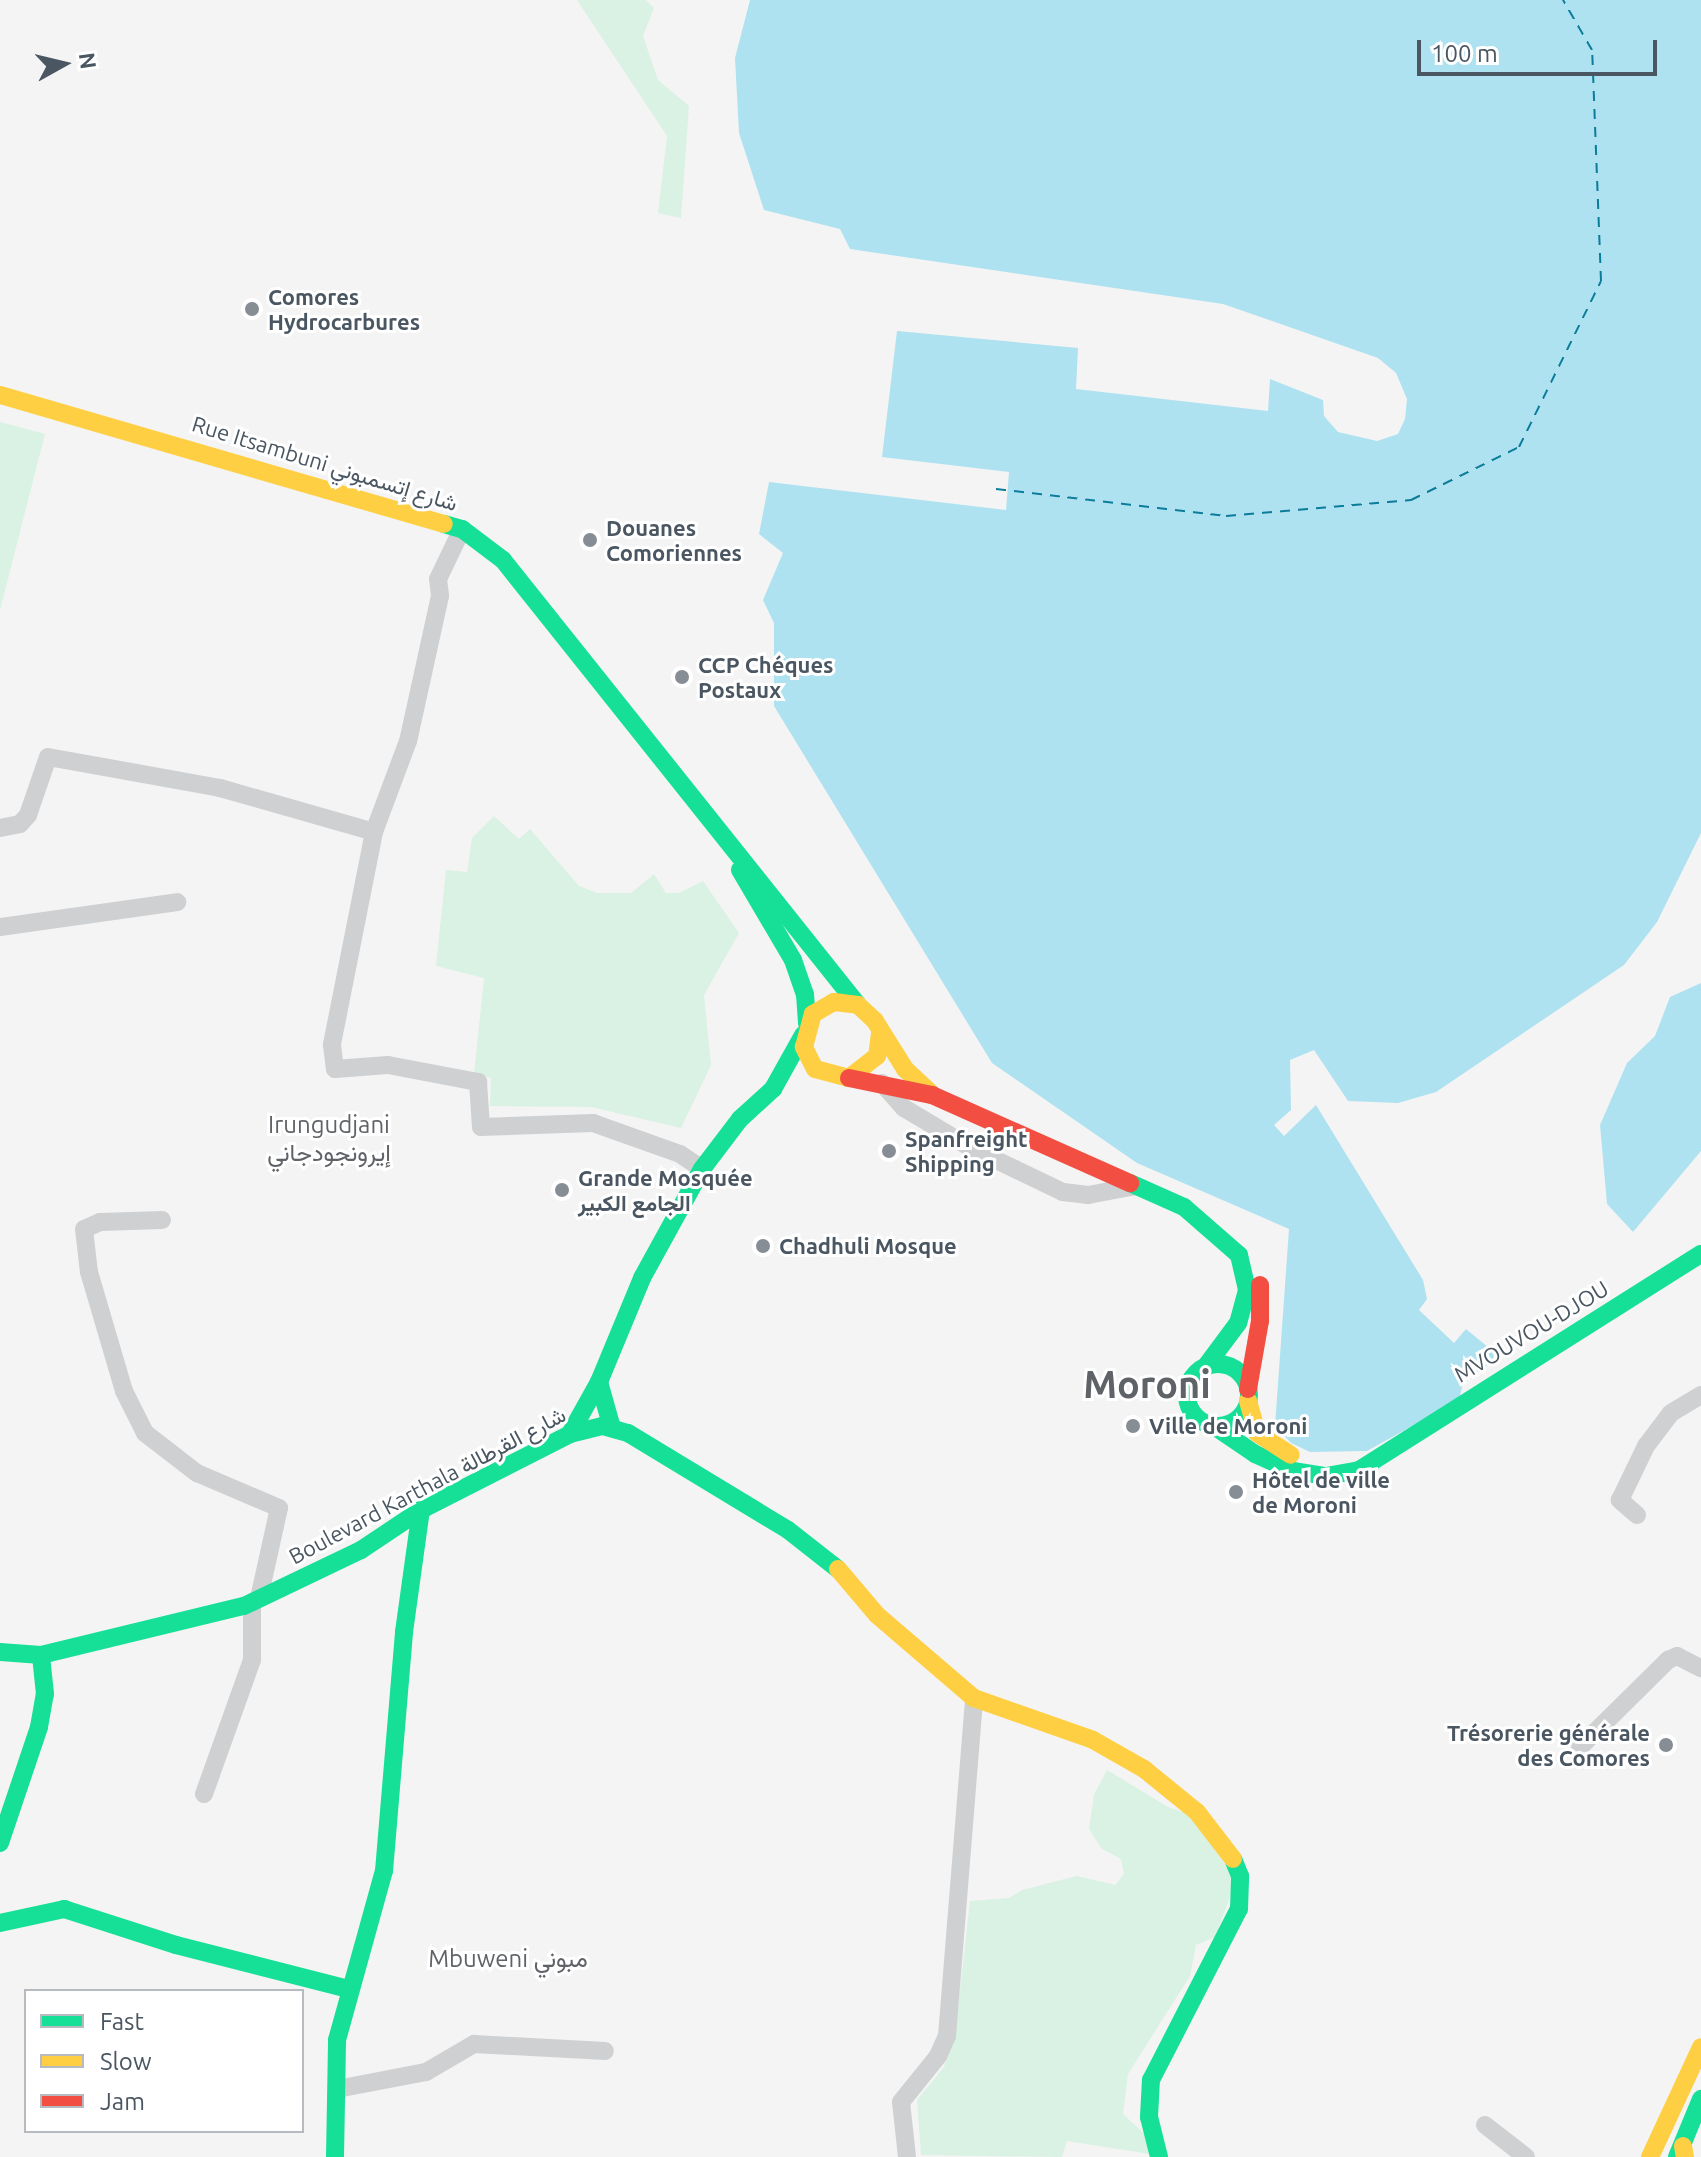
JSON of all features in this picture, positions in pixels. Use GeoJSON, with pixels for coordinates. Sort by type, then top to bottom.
{"type":"FeatureCollection","features":[{"type":"Feature","properties":{"kind":"main road","name":"Rue Itsambuni شارع إتسمبوني"},"geometry":{"type":"LineString","coordinates":[[0,395],[462,529],[503,560],[858,1005]]}},
{"type":"Feature","properties":{"kind":"main road","name":"Rue Itsambuni شارع إتسمبوني"},"geometry":{"type":"LineString","coordinates":[[733,849],[744,884],[799,974],[805,1030]]}},
{"type":"Feature","properties":{"kind":"main road"},"geometry":{"type":"LineString","coordinates":[[570,1434],[599,1382],[642,1278],[702,1169],[740,1119],[773,1089],[805,1030],[834,1002],[858,1005],[905,1069],[932,1095]]}},
{"type":"Feature","properties":{"kind":"main road"},"geometry":{"type":"LineString","coordinates":[[805,1030],[808,1059],[825,1075]]}},
{"type":"Feature","properties":{"kind":"main road"},"geometry":{"type":"LineString","coordinates":[[849,1078],[870,1067],[880,1033]]}},
{"type":"Feature","properties":{"kind":"main road"},"geometry":{"type":"LineString","coordinates":[[773,1089],[825,1075],[882,1083],[932,1095],[1184,1207],[1228,1241],[1247,1277],[1245,1309],[1206,1366],[1191,1379],[1187,1399],[1196,1417],[1214,1426],[1232,1422],[1248,1395],[1261,1297],[1250,1250],[1232,1222],[1203,1207],[1184,1207]]}},
{"type":"Feature","properties":{"kind":"main road","name":"MVOUVOU-DJOU"},"geometry":{"type":"LineString","coordinates":[[1248,1395],[1257,1433],[1283,1452],[1330,1465],[1385,1450],[1701,1254]]}},
{"type":"Feature","properties":{"kind":"main road"},"geometry":{"type":"LineString","coordinates":[[1206,1366],[1233,1367],[1248,1395]]}},
{"type":"Feature","properties":{"kind":"main road"},"geometry":{"type":"LineString","coordinates":[[599,1382],[612,1428],[788,1530],[837,1568],[877,1615],[974,1698],[1093,1740],[1144,1769],[1197,1812],[1230,1853],[1240,1876],[1239,1909],[1231,1934],[1151,2080],[1149,2117],[1159,2157]]}},
{"type":"Feature","properties":{"kind":"main road","name":"MVOUVOU-DJOU"},"geometry":{"type":"LineString","coordinates":[[1214,1426],[1255,1454],[1308,1474],[1359,1470],[1376,1463],[1385,1450]]}},
{"type":"Feature","properties":{"kind":"main road","name":"Boulevard Karthala شارع القرطالة"},"geometry":{"type":"LineString","coordinates":[[0,1652],[41,1655],[255,1600],[361,1550],[421,1510],[570,1434],[612,1428]]}},
{"type":"Feature","properties":{"kind":"main road"},"geometry":{"type":"LineString","coordinates":[[335,2157],[337,2040],[348,1989],[384,1871],[404,1632],[421,1510]]}},
{"type":"Feature","properties":{"kind":"main road"},"geometry":{"type":"LineString","coordinates":[[0,1843],[39,1727],[45,1694],[41,1655]]}},
{"type":"Feature","properties":{"kind":"main road"},"geometry":{"type":"LineString","coordinates":[[0,1923],[64,1909],[176,1945],[348,1989]]}},
{"type":"Feature","properties":{"kind":"main road"},"geometry":{"type":"LineString","coordinates":[[1650,2157],[1701,2047]]}},
{"type":"Feature","properties":{"kind":"main road"},"geometry":{"type":"LineString","coordinates":[[1682,2153],[1701,2099]]}},
{"type":"Feature","properties":{"kind":"street"},"geometry":{"type":"LineString","coordinates":[[462,529],[438,579],[440,596],[408,741],[394,782],[385,789],[374,832],[332,1045],[335,1069],[388,1065],[478,1082],[481,1127],[593,1123],[680,1154],[702,1169]]}},
{"type":"Feature","properties":{"kind":"street"},"geometry":{"type":"LineString","coordinates":[[0,828],[20,824],[28,815],[48,757],[208,785],[374,832]]}},
{"type":"Feature","properties":{"kind":"street"},"geometry":{"type":"LineString","coordinates":[[0,927],[177,902]]}},
{"type":"Feature","properties":{"kind":"street"},"geometry":{"type":"LineString","coordinates":[[882,1083],[904,1108],[971,1148],[1063,1192],[1088,1195],[1136,1186]]}},
{"type":"Feature","properties":{"kind":"street"},"geometry":{"type":"LineString","coordinates":[[162,1220],[100,1222],[84,1229],[89,1272],[119,1380],[145,1433],[197,1473],[279,1508],[255,1600],[252,1660],[204,1794]]}},
{"type":"Feature","properties":{"kind":"street"},"geometry":{"type":"LineString","coordinates":[[1637,1515],[1620,1500],[1646,1446],[1671,1413],[1701,1395]]}},
{"type":"Feature","properties":{"kind":"street"},"geometry":{"type":"LineString","coordinates":[[1580,1747],[1668,1660],[1677,1656],[1701,1668]]}},
{"type":"Feature","properties":{"kind":"street"},"geometry":{"type":"LineString","coordinates":[[907,2157],[901,2102],[938,2056],[947,2036],[974,1698]]}},
{"type":"Feature","properties":{"kind":"street"},"geometry":{"type":"LineString","coordinates":[[337,2089],[426,2072],[474,2044],[605,2051]]}},
{"type":"Feature","properties":{"kind":"street"},"geometry":{"type":"LineString","coordinates":[[1485,2125],[1526,2157]]}},
{"type":"Feature","properties":{"kind":"green space"},"geometry":{"type":"Polygon","coordinates":[[[577,0],[646,0],[654,8],[643,36],[658,80],[689,106],[681,218],[658,213],[667,136],[577,0]]]}},
{"type":"Feature","properties":{"kind":"green space"},"geometry":{"type":"Polygon","coordinates":[[[0,422],[45,434],[0,610],[0,422]]]}},
{"type":"Feature","properties":{"kind":"green space"},"geometry":{"type":"Polygon","coordinates":[[[494,816],[519,839],[530,829],[579,886],[597,893],[631,893],[654,874],[666,893],[679,893],[703,881],[739,933],[704,995],[711,1065],[681,1128],[591,1107],[490,1106],[491,1078],[474,1074],[484,978],[436,966],[446,870],[467,872],[472,838],[494,816]]]}},
{"type":"Feature","properties":{"kind":"green space"},"geometry":{"type":"Polygon","coordinates":[[[1107,1770],[1168,1807],[1192,1815],[1236,1881],[1215,1937],[1196,1945],[1190,1976],[1128,2074],[1123,2114],[1151,2140],[1150,2154],[1067,2141],[1062,2157],[921,2155],[917,2100],[944,2067],[956,2026],[970,1901],[1009,1898],[1022,1890],[1077,1876],[1115,1885],[1124,1874],[1121,1859],[1102,1849],[1089,1829],[1094,1795],[1107,1770]]]}},
{"type":"Feature","properties":{"kind":"water"},"geometry":{"type":"Polygon","coordinates":[[[750,0],[1701,0],[1701,833],[1657,922],[1624,965],[1436,1092],[1398,1103],[1348,1101],[1314,1050],[1290,1060],[1291,1110],[1274,1125],[1284,1136],[1316,1105],[1423,1280],[1427,1299],[1419,1310],[1454,1343],[1466,1329],[1494,1352],[1493,1361],[1463,1383],[1459,1400],[1367,1451],[1310,1452],[1291,1443],[1275,1426],[1289,1229],[1137,1163],[992,1063],[774,706],[774,623],[763,600],[783,553],[759,534],[769,482],[1006,510],[1009,472],[882,457],[897,331],[1078,348],[1076,389],[1268,411],[1270,379],[1323,400],[1324,416],[1338,432],[1377,441],[1398,434],[1405,419],[1407,399],[1396,373],[1378,358],[1223,304],[850,249],[840,229],[764,210],[739,133],[735,58],[750,0]]]}},
{"type":"Feature","properties":{"kind":"water"},"geometry":{"type":"Polygon","coordinates":[[[1701,983],[1701,1151],[1633,1232],[1607,1204],[1600,1125],[1627,1063],[1655,1036],[1670,997],[1701,983]]]}},
{"type":"Feature","properties":{"kind":"ferry route"},"geometry":{"type":"LineString","coordinates":[[996,489],[1226,516],[1411,500],[1519,447],[1601,281],[1592,50],[1563,0]]}},
{"type":"Feature","properties":{"kind":"traffic: fast"},"geometry":{"type":"LineString","coordinates":[[444,524],[462,529],[503,560],[858,1005]]}},
{"type":"Feature","properties":{"kind":"traffic: fast"},"geometry":{"type":"LineString","coordinates":[[740,870],[793,960],[805,994],[807,1024]]}},
{"type":"Feature","properties":{"kind":"traffic: fast"},"geometry":{"type":"LineString","coordinates":[[570,1434],[599,1382],[642,1278],[702,1169],[740,1119],[773,1089],[803,1035]]}},
{"type":"Feature","properties":{"kind":"traffic: fast"},"geometry":{"type":"LineString","coordinates":[[1130,1183],[1184,1207],[1239,1255],[1247,1290],[1238,1323],[1206,1366]]}},
{"type":"Feature","properties":{"kind":"traffic: fast"},"geometry":{"type":"LineString","coordinates":[[1214,1426],[1255,1454],[1293,1471],[1326,1476],[1359,1470],[1701,1254]]}},
{"type":"Feature","properties":{"kind":"traffic: fast"},"geometry":{"type":"LineString","coordinates":[[1218,1364],[1230,1366],[1240,1373],[1247,1383],[1249,1395],[1247,1407],[1240,1417],[1230,1424],[1218,1426],[1206,1424],[1196,1417],[1189,1407],[1187,1395],[1189,1383],[1196,1373],[1206,1366],[1218,1364]]}},
{"type":"Feature","properties":{"kind":"traffic: fast"},"geometry":{"type":"LineString","coordinates":[[599,1382],[612,1428]]}},
{"type":"Feature","properties":{"kind":"traffic: fast"},"geometry":{"type":"LineString","coordinates":[[0,1652],[41,1655],[244,1606],[361,1550],[421,1510],[570,1434],[603,1426],[628,1433],[788,1530],[838,1569]]}},
{"type":"Feature","properties":{"kind":"traffic: fast"},"geometry":{"type":"LineString","coordinates":[[335,2157],[337,2040],[384,1871],[404,1632],[421,1510]]}},
{"type":"Feature","properties":{"kind":"traffic: fast"},"geometry":{"type":"LineString","coordinates":[[0,1843],[39,1727],[45,1694],[41,1655]]}},
{"type":"Feature","properties":{"kind":"traffic: fast"},"geometry":{"type":"LineString","coordinates":[[1159,2157],[1149,2117],[1151,2080],[1239,1909],[1240,1876],[1233,1859]]}},
{"type":"Feature","properties":{"kind":"traffic: fast"},"geometry":{"type":"LineString","coordinates":[[0,1923],[64,1909],[176,1945],[348,1989]]}},
{"type":"Feature","properties":{"kind":"traffic: fast"},"geometry":{"type":"LineString","coordinates":[[1677,2157],[1701,2099]]}},
{"type":"Feature","properties":{"kind":"traffic: slow"},"geometry":{"type":"LineString","coordinates":[[0,395],[444,524]]}},
{"type":"Feature","properties":{"kind":"traffic: slow"},"geometry":{"type":"LineString","coordinates":[[880,1033],[877,1056],[849,1078],[815,1069],[804,1047],[813,1014],[834,1002],[858,1005],[875,1021],[905,1069],[931,1093]]}},
{"type":"Feature","properties":{"kind":"traffic: slow"},"geometry":{"type":"LineString","coordinates":[[1248,1401],[1257,1433],[1291,1455]]}},
{"type":"Feature","properties":{"kind":"traffic: slow"},"geometry":{"type":"LineString","coordinates":[[838,1569],[877,1615],[974,1698],[1093,1740],[1144,1769],[1197,1812],[1233,1859]]}},
{"type":"Feature","properties":{"kind":"traffic: slow"},"geometry":{"type":"LineString","coordinates":[[1650,2157],[1701,2047]]}},
{"type":"Feature","properties":{"kind":"traffic: slow"},"geometry":{"type":"LineString","coordinates":[[1683,2146],[1685,2157]]}},
{"type":"Feature","properties":{"kind":"traffic: jam"},"geometry":{"type":"LineString","coordinates":[[849,1078],[932,1095],[1130,1183]]}},
{"type":"Feature","properties":{"kind":"traffic: jam"},"geometry":{"type":"LineString","coordinates":[[1248,1389],[1260,1321],[1260,1285]]}},
{"type":"Feature","properties":{"kind":"place","name":"Comores Hydrocarbures"},"geometry":{"type":"Point","coordinates":[252,309]}},
{"type":"Feature","properties":{"kind":"place","name":"Douanes Comoriennes"},"geometry":{"type":"Point","coordinates":[590,540]}},
{"type":"Feature","properties":{"kind":"place","name":"CCP Chéques Postaux"},"geometry":{"type":"Point","coordinates":[682,677]}},
{"type":"Feature","properties":{"kind":"place","name":"Spanfreight Shipping"},"geometry":{"type":"Point","coordinates":[889,1151]}},
{"type":"Feature","properties":{"kind":"place","name":"Grande Mosquée الجامع الكبير"},"geometry":{"type":"Point","coordinates":[562,1190]}},
{"type":"Feature","properties":{"kind":"place","name":"Chadhuli Mosque"},"geometry":{"type":"Point","coordinates":[763,1246]}},
{"type":"Feature","properties":{"kind":"place","name":"Ville de Moroni"},"geometry":{"type":"Point","coordinates":[1133,1426]}},
{"type":"Feature","properties":{"kind":"place","name":"Hôtel de ville de Moroni"},"geometry":{"type":"Point","coordinates":[1236,1492]}},
{"type":"Feature","properties":{"kind":"place","name":"Trésorerie générale des Comores"},"geometry":{"type":"Point","coordinates":[1666,1745]}},
{"type":"Feature","properties":{"kind":"district","name":"Irungudjani إيرونجودجاني"},"geometry":{"type":"Point","coordinates":[329,1139]}},
{"type":"Feature","properties":{"kind":"district","name":"Moroni"},"geometry":{"type":"Point","coordinates":[1147,1385]}},
{"type":"Feature","properties":{"kind":"district","name":"Mbuweni مبوني"},"geometry":{"type":"Point","coordinates":[508,1959]}}]}
